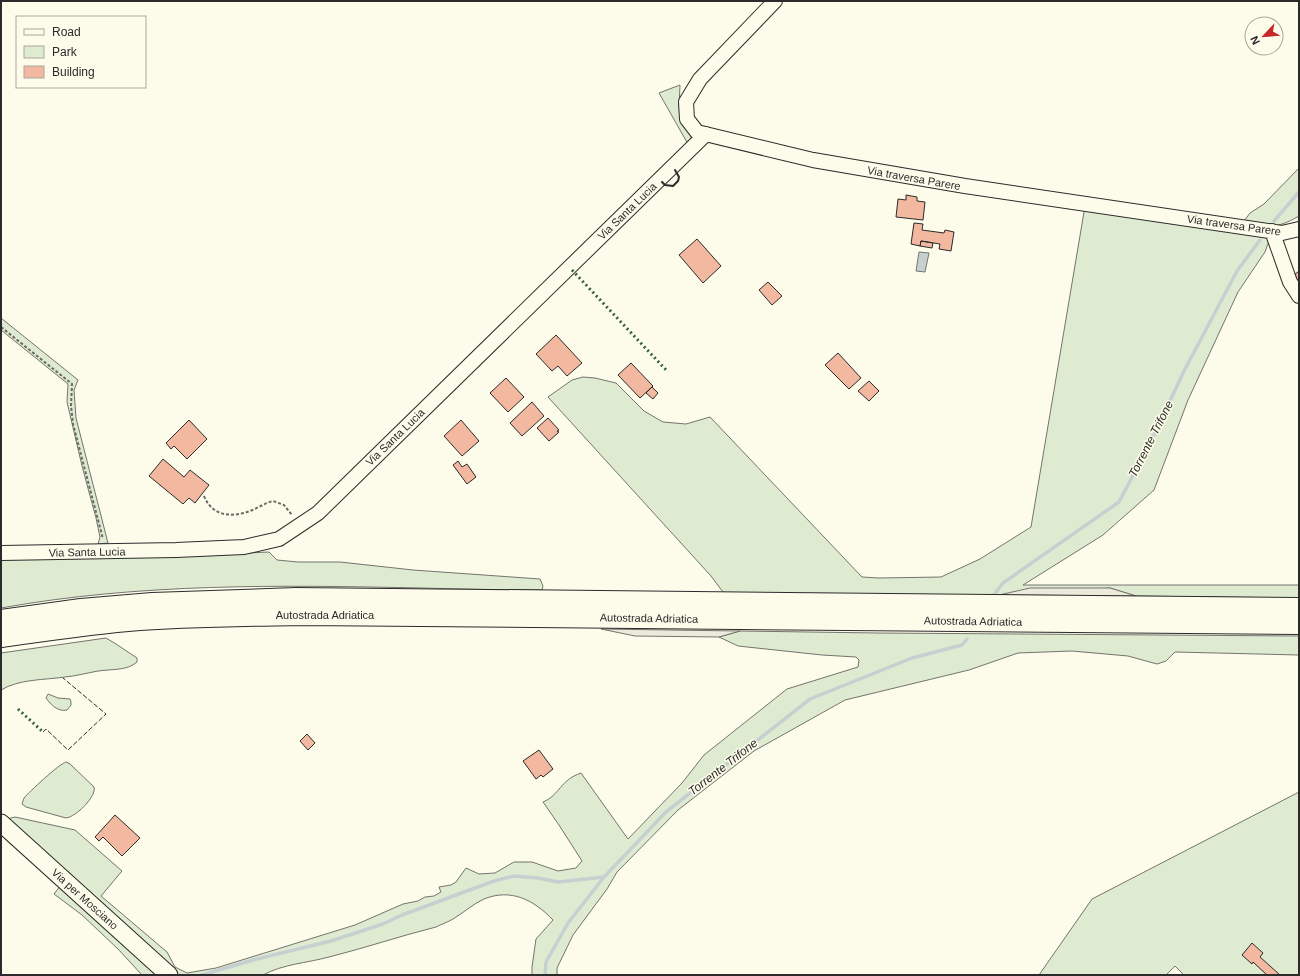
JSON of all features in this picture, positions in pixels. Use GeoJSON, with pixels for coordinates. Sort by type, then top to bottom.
{"type":"FeatureCollection","features":[{"type":"Feature","properties":{"kind":"highway","name":"Autostrada Adriatica"},"geometry":{"type":"LineString","coordinates":[[1,620],[81,609],[152,603],[296,598],[1299,608]]}},
{"type":"Feature","properties":{"kind":"highway","name":"Autostrada Adriatica"},"geometry":{"type":"LineString","coordinates":[[1,637],[129,621],[194,617],[304,615],[1299,624]]}},
{"type":"Feature","properties":{"kind":"main road","name":"Via per Mosciano"},"geometry":{"type":"LineString","coordinates":[[1,823],[170,975]]}},
{"type":"Feature","properties":{"kind":"street","name":"Via traversa Parere"},"geometry":{"type":"LineString","coordinates":[[775,1],[700,79],[686,102],[687,118],[697,132],[812,160],[965,186],[1282,233],[1299,228]]}},
{"type":"Feature","properties":{"kind":"street","name":"Via Santa Lucia"},"geometry":{"type":"LineString","coordinates":[[1,552],[244,547],[279,540],[318,513],[706,134]]}},
{"type":"Feature","properties":{"kind":"street"},"geometry":{"type":"LineString","coordinates":[[1272,231],[1290,282],[1299,296]]}},
{"type":"Feature","properties":{"kind":"path"},"geometry":{"type":"LineString","coordinates":[[1,326],[72,384],[71,406],[73,424],[106,551]]}},
{"type":"Feature","properties":{"kind":"path"},"geometry":{"type":"LineString","coordinates":[[204,496],[208,504],[215,511],[227,514],[243,513],[266,503],[273,501],[279,502],[284,505],[301,524]]}},
{"type":"Feature","properties":{"kind":"green space"},"geometry":{"type":"Polygon","coordinates":[[[680,85],[679,108],[693,134],[688,144],[659,93],[680,85]]]}},
{"type":"Feature","properties":{"kind":"green space"},"geometry":{"type":"Polygon","coordinates":[[[1299,168],[1299,216],[1284,223],[1272,226],[1244,221],[1250,213],[1264,204],[1299,168]]]}},
{"type":"Feature","properties":{"kind":"green space"},"geometry":{"type":"Polygon","coordinates":[[[1085,206],[1255,231],[1270,238],[1265,252],[1238,292],[1188,400],[1154,490],[1103,535],[1023,585],[1299,585],[1299,598],[1136,596],[1110,588],[999,595],[726,596],[711,576],[548,397],[572,380],[583,377],[595,378],[616,383],[644,411],[663,422],[686,424],[710,417],[862,577],[941,577],[980,559],[1031,527],[1085,206]]]}},
{"type":"Feature","properties":{"kind":"green space"},"geometry":{"type":"Polygon","coordinates":[[[1,318],[78,380],[74,390],[76,418],[108,543],[98,544],[100,537],[96,518],[67,402],[68,384],[1,330],[1,318]]]}},
{"type":"Feature","properties":{"kind":"green space"},"geometry":{"type":"Polygon","coordinates":[[[269,552],[277,560],[298,562],[340,562],[413,570],[540,579],[543,586],[542,590],[263,586],[158,590],[53,600],[1,608],[1,558],[162,557],[269,552]]]}},
{"type":"Feature","properties":{"kind":"green space"},"geometry":{"type":"Polygon","coordinates":[[[740,631],[1299,636],[1299,655],[1175,652],[1166,661],[1157,664],[1128,656],[1072,651],[1018,653],[969,670],[845,700],[754,751],[678,810],[617,872],[607,889],[573,935],[557,968],[557,975],[532,975],[536,939],[553,920],[530,902],[522,898],[504,895],[484,899],[453,919],[436,927],[321,959],[279,968],[263,975],[177,975],[7,819],[15,817],[75,830],[122,871],[101,896],[167,952],[175,967],[187,973],[216,968],[355,925],[403,904],[418,901],[425,897],[434,896],[441,892],[439,887],[451,885],[456,882],[466,868],[479,874],[495,873],[514,862],[532,862],[558,871],[576,868],[582,861],[543,802],[553,796],[564,783],[581,773],[628,839],[682,783],[704,755],[787,689],[858,667],[859,660],[856,657],[738,646],[719,637],[740,631]]]}},
{"type":"Feature","properties":{"kind":"green space"},"geometry":{"type":"Polygon","coordinates":[[[106,638],[137,658],[137,662],[129,667],[119,669],[98,671],[69,677],[32,680],[8,686],[1,690],[1,653],[106,638]]]}},
{"type":"Feature","properties":{"kind":"green space"},"geometry":{"type":"Polygon","coordinates":[[[48,694],[58,698],[70,699],[71,705],[67,710],[58,709],[46,698],[48,694]]]}},
{"type":"Feature","properties":{"kind":"green space"},"geometry":{"type":"Polygon","coordinates":[[[66,762],[94,787],[92,796],[85,806],[75,814],[66,818],[26,807],[22,804],[24,798],[32,790],[66,762]]]}},
{"type":"Feature","properties":{"kind":"green space"},"geometry":{"type":"Polygon","coordinates":[[[1299,792],[1299,975],[1184,975],[1175,966],[1166,975],[1039,975],[1092,899],[1299,792]]]}},
{"type":"Feature","properties":{"kind":"green space"},"geometry":{"type":"Polygon","coordinates":[[[61,885],[160,975],[142,975],[118,949],[82,915],[54,894],[61,885]]]}},
{"type":"Feature","properties":{"kind":"shaded area"},"geometry":{"type":"Polygon","coordinates":[[[919,252],[929,253],[925,272],[916,271],[919,252]]]}},
{"type":"Feature","properties":{"kind":"shaded area"},"geometry":{"type":"Polygon","coordinates":[[[1030,588],[1110,588],[1136,596],[999,595],[1030,588]]]}},
{"type":"Feature","properties":{"kind":"shaded area"},"geometry":{"type":"Polygon","coordinates":[[[601,629],[740,631],[719,637],[635,636],[601,629]]]}},
{"type":"Feature","properties":{"kind":"building"},"geometry":{"type":"Polygon","coordinates":[[[906,195],[917,197],[917,201],[925,202],[923,220],[896,217],[898,199],[906,200],[906,195]]]}},
{"type":"Feature","properties":{"kind":"building"},"geometry":{"type":"Polygon","coordinates":[[[914,223],[923,224],[922,230],[944,233],[945,230],[954,232],[951,251],[939,249],[940,244],[921,241],[920,246],[911,244],[914,223]]]}},
{"type":"Feature","properties":{"kind":"building"},"geometry":{"type":"Polygon","coordinates":[[[697,239],[721,266],[703,283],[679,255],[697,239]]]}},
{"type":"Feature","properties":{"kind":"building"},"geometry":{"type":"Polygon","coordinates":[[[921,241],[933,243],[932,248],[920,246],[921,241]]]}},
{"type":"Feature","properties":{"kind":"building"},"geometry":{"type":"Polygon","coordinates":[[[1299,271],[1299,287],[1294,275],[1299,271]]]}},
{"type":"Feature","properties":{"kind":"building"},"geometry":{"type":"Polygon","coordinates":[[[768,282],[782,296],[772,305],[759,290],[768,282]]]}},
{"type":"Feature","properties":{"kind":"building"},"geometry":{"type":"Polygon","coordinates":[[[556,335],[582,363],[567,376],[558,366],[552,371],[536,354],[556,335]]]}},
{"type":"Feature","properties":{"kind":"building"},"geometry":{"type":"Polygon","coordinates":[[[838,353],[861,378],[849,389],[825,365],[838,353]]]}},
{"type":"Feature","properties":{"kind":"building"},"geometry":{"type":"Polygon","coordinates":[[[631,363],[653,386],[640,398],[618,375],[631,363]]]}},
{"type":"Feature","properties":{"kind":"building"},"geometry":{"type":"Polygon","coordinates":[[[506,378],[524,397],[508,412],[490,393],[506,378]]]}},
{"type":"Feature","properties":{"kind":"building"},"geometry":{"type":"Polygon","coordinates":[[[869,381],[879,391],[869,401],[858,391],[869,381]]]}},
{"type":"Feature","properties":{"kind":"building"},"geometry":{"type":"Polygon","coordinates":[[[652,387],[658,393],[653,399],[646,393],[652,387]]]}},
{"type":"Feature","properties":{"kind":"building"},"geometry":{"type":"Polygon","coordinates":[[[532,402],[544,416],[522,436],[510,423],[532,402]]]}},
{"type":"Feature","properties":{"kind":"building"},"geometry":{"type":"Polygon","coordinates":[[[548,418],[559,430],[557,431],[559,432],[549,441],[537,428],[548,418]]]}},
{"type":"Feature","properties":{"kind":"building"},"geometry":{"type":"Polygon","coordinates":[[[189,420],[207,439],[187,459],[174,446],[171,449],[166,443],[189,420]]]}},
{"type":"Feature","properties":{"kind":"building"},"geometry":{"type":"Polygon","coordinates":[[[461,420],[479,441],[462,456],[444,436],[461,420]]]}},
{"type":"Feature","properties":{"kind":"building"},"geometry":{"type":"Polygon","coordinates":[[[163,459],[184,477],[190,470],[209,485],[195,503],[189,498],[183,504],[149,476],[163,459]]]}},
{"type":"Feature","properties":{"kind":"building"},"geometry":{"type":"Polygon","coordinates":[[[458,461],[462,467],[467,464],[476,477],[467,484],[453,465],[458,461]]]}},
{"type":"Feature","properties":{"kind":"building"},"geometry":{"type":"Polygon","coordinates":[[[307,734],[315,743],[308,750],[300,741],[307,734]]]}},
{"type":"Feature","properties":{"kind":"building"},"geometry":{"type":"Polygon","coordinates":[[[539,750],[553,769],[543,777],[541,775],[536,779],[523,761],[539,750]]]}},
{"type":"Feature","properties":{"kind":"building"},"geometry":{"type":"Polygon","coordinates":[[[115,815],[140,838],[122,856],[103,837],[99,841],[95,837],[115,815]]]}},
{"type":"Feature","properties":{"kind":"building"},"geometry":{"type":"Polygon","coordinates":[[[1252,943],[1263,953],[1260,957],[1280,975],[1267,975],[1253,962],[1252,964],[1242,955],[1252,943]]]}},
{"type":"Feature","properties":{"kind":"waterway","name":"Torrente Trifone"},"geometry":{"type":"LineString","coordinates":[[1274,221],[1299,192]]}},
{"type":"Feature","properties":{"kind":"waterway","name":"Torrente Trifone"},"geometry":{"type":"LineString","coordinates":[[993,596],[1003,583],[1119,502],[1154,435],[1185,369],[1237,271],[1260,240]]}},
{"type":"Feature","properties":{"kind":"waterway","name":"Torrente Trifone"},"geometry":{"type":"LineString","coordinates":[[545,975],[546,962],[568,923],[604,877],[666,812],[810,699],[912,658],[962,645],[967,639]]}},
{"type":"Feature","properties":{"kind":"waterway"},"geometry":{"type":"LineString","coordinates":[[202,975],[253,960],[331,941],[383,924],[402,915],[494,881],[514,876],[538,878],[558,882],[604,877]]}},
{"type":"Feature","properties":{"kind":"hedge"},"geometry":{"type":"LineString","coordinates":[[572,270],[668,372]]}},
{"type":"Feature","properties":{"kind":"hedge"},"geometry":{"type":"LineString","coordinates":[[18,709],[43,732]]}},
{"type":"Feature","properties":{"kind":"fence"},"geometry":{"type":"LineString","coordinates":[[43,732],[46,729],[68,750],[106,714],[63,678]]}},
{"type":"Feature","properties":{"kind":"wall"},"geometry":{"type":"LineString","coordinates":[[662,182],[665,185],[673,186],[678,181],[679,177],[675,170]]}}]}
